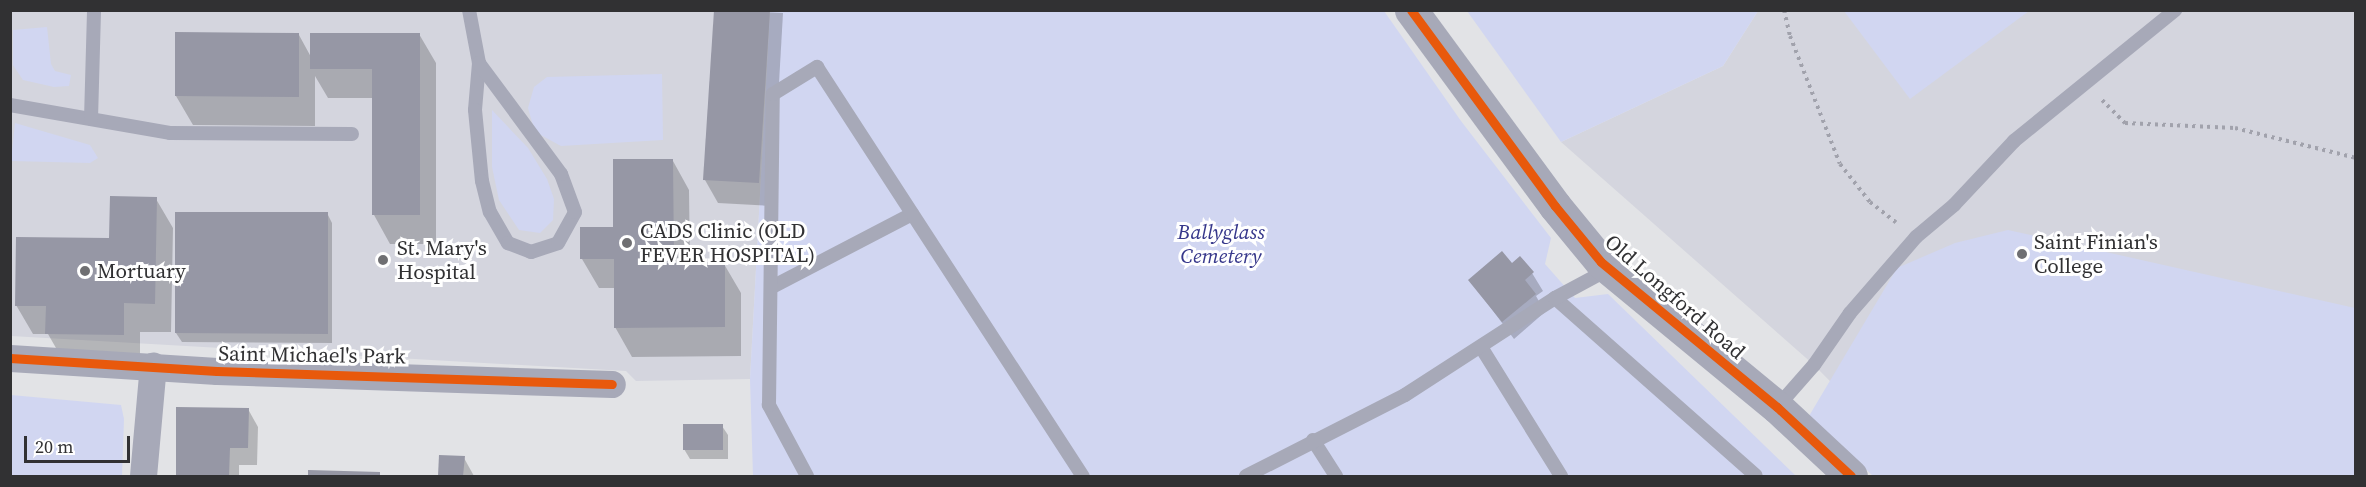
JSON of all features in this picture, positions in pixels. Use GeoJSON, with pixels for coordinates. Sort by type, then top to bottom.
{"type":"FeatureCollection","features":[{"type":"Feature","properties":{"kind":"street","name":"Old Longford Road"},"geometry":{"type":"LineString","coordinates":[[1411,10],[1554,206],[1609,268],[1777,407],[1851,477]]}},
{"type":"Feature","properties":{"kind":"street","name":"Saint Michael's Park"},"geometry":{"type":"LineString","coordinates":[[10,358],[153,365],[217,371],[612,384]]}},
{"type":"Feature","properties":{"kind":"street"},"geometry":{"type":"LineString","coordinates":[[143,477],[153,365]]}},
{"type":"Feature","properties":{"kind":"lane"},"geometry":{"type":"LineString","coordinates":[[91,119],[94,10]]}},
{"type":"Feature","properties":{"kind":"lane"},"geometry":{"type":"LineString","coordinates":[[469,10],[479,63],[475,110],[487,201],[508,243],[531,252],[558,243],[575,212],[561,174],[479,63]]}},
{"type":"Feature","properties":{"kind":"lane"},"geometry":{"type":"LineString","coordinates":[[1777,407],[1814,365],[1850,313],[1916,237],[1954,205],[2014,141],[2175,10]]}},
{"type":"Feature","properties":{"kind":"lane"},"geometry":{"type":"LineString","coordinates":[[807,477],[769,405],[773,94],[817,67],[1083,477]]}},
{"type":"Feature","properties":{"kind":"lane"},"geometry":{"type":"LineString","coordinates":[[10,105],[171,133],[352,134]]}},
{"type":"Feature","properties":{"kind":"lane"},"geometry":{"type":"LineString","coordinates":[[772,287],[912,213]]}},
{"type":"Feature","properties":{"kind":"lane"},"geometry":{"type":"LineString","coordinates":[[1246,477],[1405,395],[1555,298],[1609,268]]}},
{"type":"Feature","properties":{"kind":"lane"},"geometry":{"type":"LineString","coordinates":[[1555,298],[1756,477]]}},
{"type":"Feature","properties":{"kind":"lane"},"geometry":{"type":"LineString","coordinates":[[1481,347],[1561,477]]}},
{"type":"Feature","properties":{"kind":"lane"},"geometry":{"type":"LineString","coordinates":[[1314,440],[1336,477]]}},
{"type":"Feature","properties":{"kind":"path"},"geometry":{"type":"LineString","coordinates":[[1784,10],[1790,36],[1840,164],[1870,202],[1916,237]]}},
{"type":"Feature","properties":{"kind":"path"},"geometry":{"type":"LineString","coordinates":[[2084,83],[2125,123],[2235,128],[2355,158]]}},
{"type":"Feature","properties":{"kind":"shaded area","name":"St. Mary's Hospital"},"geometry":{"type":"Polygon","coordinates":[[[11,11],[770,11],[750,379],[636,381],[626,371],[11,336],[11,11]]]}},
{"type":"Feature","properties":{"kind":"shaded area","name":"Saint Finian's College"},"geometry":{"type":"Polygon","coordinates":[[[1758,11],[2355,11],[2355,476],[1924,476],[1814,365],[1561,142],[1723,66],[1758,11]]]}},
{"type":"Feature","properties":{"kind":"green space","name":"Ballyglass Cemetery"},"geometry":{"type":"Polygon","coordinates":[[[770,10],[1384,11],[1461,121],[1551,238],[1545,264],[1575,298],[1608,294],[1796,476],[753,476],[750,379],[770,10]]]}},
{"type":"Feature","properties":{"kind":"green space"},"geometry":{"type":"Polygon","coordinates":[[[1467,11],[1758,11],[1723,66],[1561,142],[1467,11]]]}},
{"type":"Feature","properties":{"kind":"green space"},"geometry":{"type":"Polygon","coordinates":[[[1844,11],[2029,11],[1910,99],[1844,11]]]}},
{"type":"Feature","properties":{"kind":"green space"},"geometry":{"type":"Polygon","coordinates":[[[47,27],[51,64],[55,71],[71,75],[69,86],[54,87],[23,80],[13,65],[13,30],[47,27]]]}},
{"type":"Feature","properties":{"kind":"green space"},"geometry":{"type":"Polygon","coordinates":[[[662,74],[663,140],[561,146],[537,133],[532,122],[528,108],[534,87],[547,77],[662,74]]]}},
{"type":"Feature","properties":{"kind":"green space"},"geometry":{"type":"Polygon","coordinates":[[[492,110],[528,148],[547,179],[554,199],[553,220],[540,233],[519,230],[499,200],[492,167],[492,110]]]}},
{"type":"Feature","properties":{"kind":"green space"},"geometry":{"type":"Polygon","coordinates":[[[15,123],[90,145],[98,158],[90,163],[11,161],[15,123]]]}},
{"type":"Feature","properties":{"kind":"green space"},"geometry":{"type":"Polygon","coordinates":[[[2008,230],[2355,308],[2355,476],[1873,476],[1809,416],[1897,268],[1955,243],[2008,230]]]}},
{"type":"Feature","properties":{"kind":"green space"},"geometry":{"type":"Polygon","coordinates":[[[11,395],[121,405],[124,419],[122,476],[11,476],[11,395]]]}},
{"type":"Feature","properties":{"kind":"building"},"geometry":{"type":"Polygon","coordinates":[[[714,10],[770,10],[759,183],[703,180],[714,10]]]}},
{"type":"Feature","properties":{"kind":"building"},"geometry":{"type":"Polygon","coordinates":[[[175,32],[299,33],[299,97],[175,96],[175,32]]]}},
{"type":"Feature","properties":{"kind":"building"},"geometry":{"type":"Polygon","coordinates":[[[310,33],[420,33],[420,215],[372,215],[372,69],[310,69],[310,33]]]}},
{"type":"Feature","properties":{"kind":"building","name":"CADS Clinic (OLD FEVER HOSPITAL)"},"geometry":{"type":"Polygon","coordinates":[[[613,159],[673,159],[674,262],[725,262],[725,327],[614,328],[614,259],[580,259],[580,227],[613,227],[613,159]]]}},
{"type":"Feature","properties":{"kind":"building","name":"Mortuary"},"geometry":{"type":"Polygon","coordinates":[[[110,196],[157,197],[155,304],[124,303],[124,335],[45,334],[46,306],[15,306],[16,237],[109,238],[110,196]]]}},
{"type":"Feature","properties":{"kind":"building"},"geometry":{"type":"Polygon","coordinates":[[[175,212],[328,212],[328,334],[175,333],[175,212]]]}},
{"type":"Feature","properties":{"kind":"building"},"geometry":{"type":"Polygon","coordinates":[[[1502,251],[1512,263],[1520,256],[1534,272],[1525,280],[1536,294],[1502,322],[1468,280],[1502,251]]]}},
{"type":"Feature","properties":{"kind":"building"},"geometry":{"type":"Polygon","coordinates":[[[176,407],[249,408],[248,448],[230,448],[229,476],[176,476],[176,407]]]}},
{"type":"Feature","properties":{"kind":"building"},"geometry":{"type":"Polygon","coordinates":[[[683,424],[723,424],[723,450],[683,450],[683,424]]]}},
{"type":"Feature","properties":{"kind":"building"},"geometry":{"type":"Polygon","coordinates":[[[439,455],[465,456],[463,476],[438,476],[439,455]]]}},
{"type":"Feature","properties":{"kind":"building"},"geometry":{"type":"Polygon","coordinates":[[[308,470],[380,472],[380,476],[308,476],[308,470]]]}},
{"type":"Feature","properties":{"kind":"cycle path"},"geometry":{"type":"LineString","coordinates":[[1411,10],[1555,206],[1601,262],[1777,407],[1851,476]]}},
{"type":"Feature","properties":{"kind":"cycle path"},"geometry":{"type":"LineString","coordinates":[[10,358],[217,371],[612,384]]}},
{"type":"Feature","properties":{"kind":"place","name":"CADS Clinic (OLD FEVER HOSPITAL)"},"geometry":{"type":"Point","coordinates":[627,243]}},
{"type":"Feature","properties":{"kind":"place","name":"Saint Finian's College"},"geometry":{"type":"Point","coordinates":[2022,254]}},
{"type":"Feature","properties":{"kind":"place","name":"St. Mary's Hospital"},"geometry":{"type":"Point","coordinates":[383,260]}},
{"type":"Feature","properties":{"kind":"place","name":"Mortuary"},"geometry":{"type":"Point","coordinates":[85,271]}}]}
